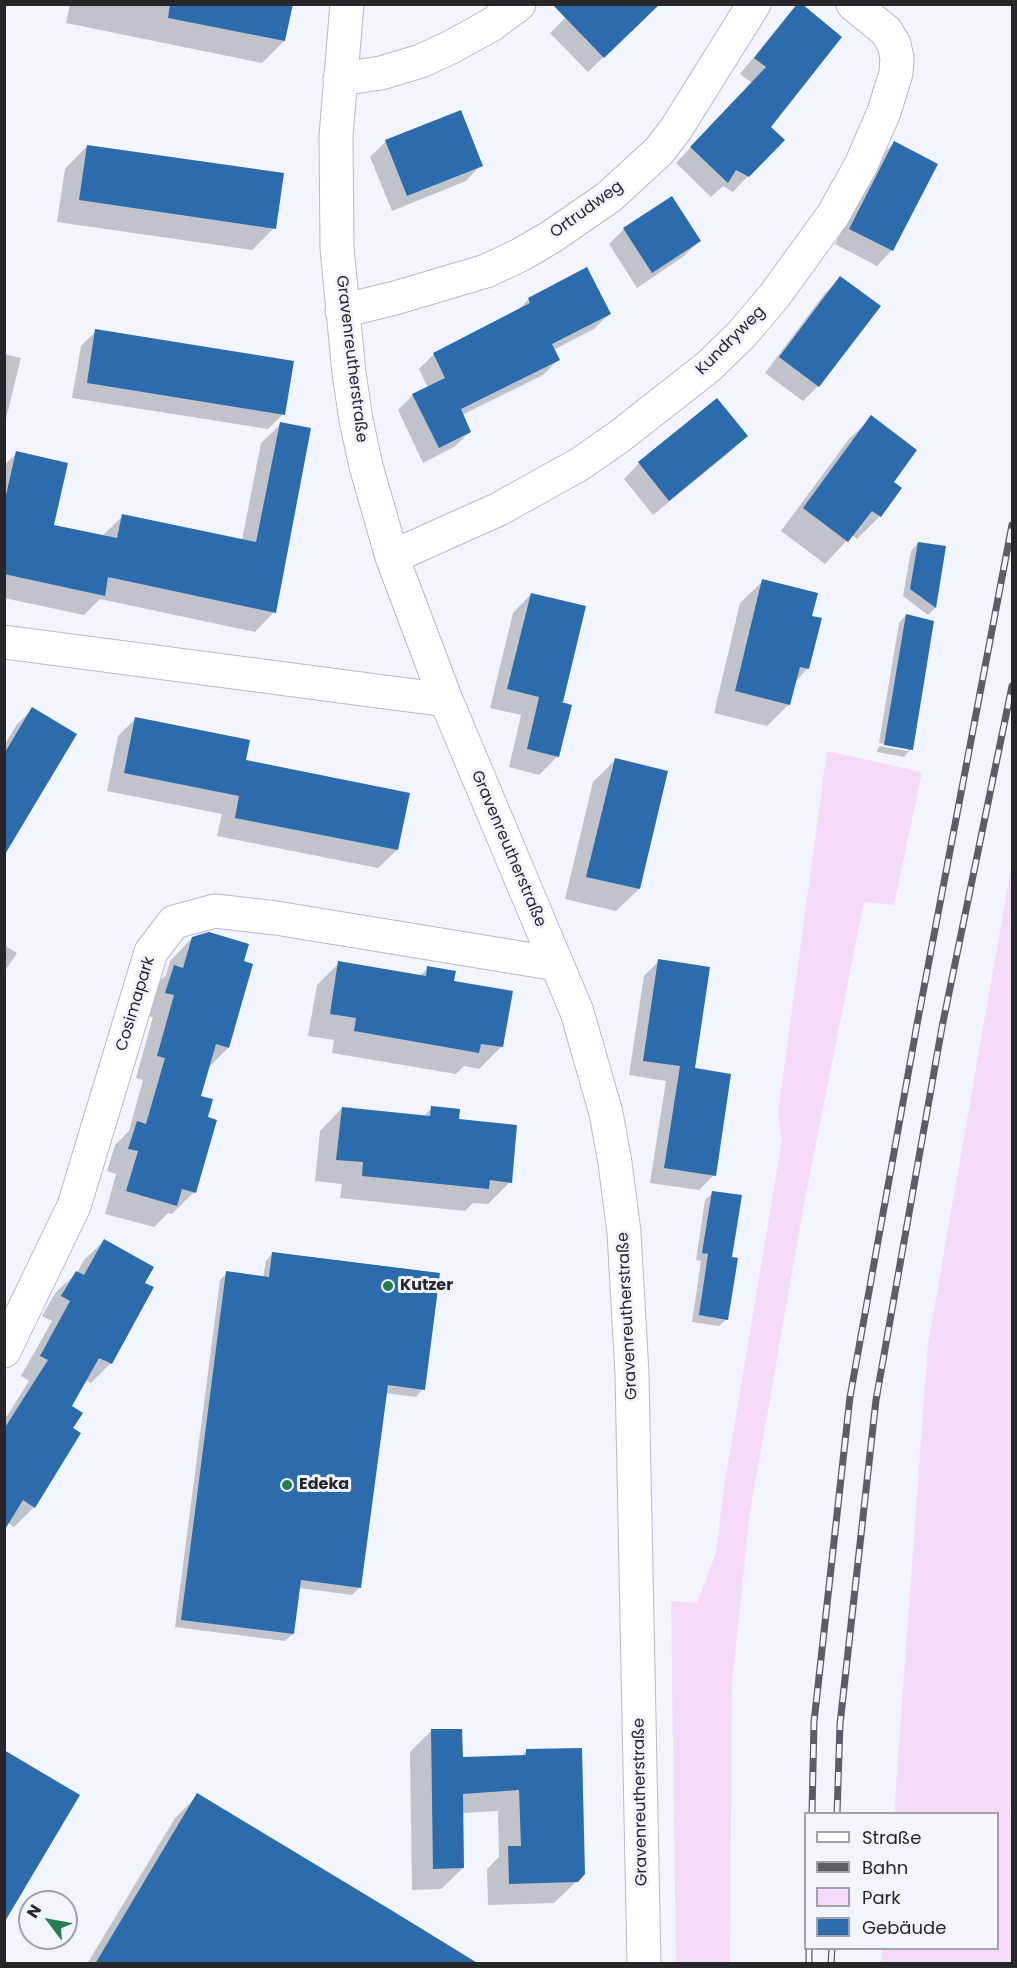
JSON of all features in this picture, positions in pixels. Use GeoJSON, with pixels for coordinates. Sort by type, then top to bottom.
{"type":"FeatureCollection","features":[{"type":"Feature","properties":{"kind":"street","name":"Gravenreutherstraße"},"geometry":{"type":"LineString","coordinates":[[347,4],[340,79],[336,184],[337,248],[342,311],[356,420],[366,466],[392,557],[446,700],[577,1012],[606,1113],[615,1163],[624,1232],[632,1374],[644,1964]]}},
{"type":"Feature","properties":{"kind":"street"},"geometry":{"type":"LineString","coordinates":[[340,79],[381,73],[421,61],[481,30],[519,4]]}},
{"type":"Feature","properties":{"kind":"street","name":"Ortrudweg"},"geometry":{"type":"LineString","coordinates":[[342,311],[486,271],[551,237],[609,197],[659,151],[676,129],[754,4]]}},
{"type":"Feature","properties":{"kind":"street","name":"Kundryweg"},"geometry":{"type":"LineString","coordinates":[[392,557],[499,508],[570,470],[671,398],[742,334],[794,271],[833,215],[866,154],[884,112],[896,73],[897,58],[894,44],[886,31],[853,4]]}},
{"type":"Feature","properties":{"kind":"street"},"geometry":{"type":"LineString","coordinates":[[4,642],[446,700]]}},
{"type":"Feature","properties":{"kind":"street","name":"Cosimapark"},"geometry":{"type":"LineString","coordinates":[[4,1351],[74,1206],[151,952],[174,922],[215,911],[225,912],[276,918],[557,964]]}},
{"type":"Feature","properties":{"kind":"green space"},"geometry":{"type":"Polygon","coordinates":[[[827,751],[922,772],[894,905],[864,902],[804,1204],[750,1512],[732,1683],[730,1963],[676,1963],[671,1601],[697,1603],[716,1553],[724,1487],[782,1141],[778,1113],[827,751]]]}},
{"type":"Feature","properties":{"kind":"green space"},"geometry":{"type":"Polygon","coordinates":[[[1012,862],[1012,1963],[881,1963],[882,1950],[999,1950],[999,1812],[894,1812],[928,1344],[1012,862]]]}},
{"type":"Feature","properties":{"kind":"building"},"geometry":{"type":"Polygon","coordinates":[[[170,4],[293,4],[285,41],[168,18],[170,4]]]}},
{"type":"Feature","properties":{"kind":"building"},"geometry":{"type":"Polygon","coordinates":[[[552,4],[660,4],[604,58],[552,4]]]}},
{"type":"Feature","properties":{"kind":"building"},"geometry":{"type":"Polygon","coordinates":[[[797,4],[802,4],[842,37],[771,127],[785,140],[749,177],[736,170],[728,183],[690,147],[766,67],[754,58],[797,4]]]}},
{"type":"Feature","properties":{"kind":"building"},"geometry":{"type":"Polygon","coordinates":[[[461,110],[483,166],[407,196],[385,140],[461,110]]]}},
{"type":"Feature","properties":{"kind":"building"},"geometry":{"type":"Polygon","coordinates":[[[894,141],[938,164],[893,251],[849,229],[894,141]]]}},
{"type":"Feature","properties":{"kind":"building"},"geometry":{"type":"Polygon","coordinates":[[[87,145],[284,173],[276,229],[79,200],[87,145]]]}},
{"type":"Feature","properties":{"kind":"building"},"geometry":{"type":"Polygon","coordinates":[[[672,196],[701,241],[652,273],[623,228],[672,196]]]}},
{"type":"Feature","properties":{"kind":"building"},"geometry":{"type":"Polygon","coordinates":[[[587,267],[611,314],[552,344],[560,360],[461,409],[471,432],[439,448],[412,394],[445,378],[433,353],[530,303],[528,298],[587,267]]]}},
{"type":"Feature","properties":{"kind":"building"},"geometry":{"type":"Polygon","coordinates":[[[840,276],[881,306],[819,387],[779,357],[840,276]]]}},
{"type":"Feature","properties":{"kind":"building"},"geometry":{"type":"Polygon","coordinates":[[[95,329],[294,361],[285,415],[87,383],[95,329]]]}},
{"type":"Feature","properties":{"kind":"building"},"geometry":{"type":"Polygon","coordinates":[[[717,398],[748,436],[669,501],[638,462],[717,398]]]}},
{"type":"Feature","properties":{"kind":"building"},"geometry":{"type":"Polygon","coordinates":[[[871,415],[917,450],[894,482],[902,488],[881,517],[872,511],[848,542],[803,508],[871,415]]]}},
{"type":"Feature","properties":{"kind":"building"},"geometry":{"type":"Polygon","coordinates":[[[280,422],[311,428],[276,613],[108,577],[105,596],[4,574],[4,504],[16,451],[68,463],[54,525],[117,538],[122,514],[256,542],[280,422]]]}},
{"type":"Feature","properties":{"kind":"building"},"geometry":{"type":"Polygon","coordinates":[[[918,542],[946,546],[936,608],[910,589],[918,542]]]}},
{"type":"Feature","properties":{"kind":"building"},"geometry":{"type":"Polygon","coordinates":[[[762,579],[818,593],[812,616],[822,618],[809,669],[800,667],[790,705],[735,691],[762,579]]]}},
{"type":"Feature","properties":{"kind":"building"},"geometry":{"type":"Polygon","coordinates":[[[531,593],[586,606],[563,702],[558,701],[572,705],[559,757],[527,749],[539,697],[507,689],[531,593]]]}},
{"type":"Feature","properties":{"kind":"building"},"geometry":{"type":"Polygon","coordinates":[[[906,614],[934,621],[913,750],[884,745],[906,614]]]}},
{"type":"Feature","properties":{"kind":"building"},"geometry":{"type":"Polygon","coordinates":[[[32,707],[77,734],[4,856],[4,754],[32,707]]]}},
{"type":"Feature","properties":{"kind":"building"},"geometry":{"type":"Polygon","coordinates":[[[135,717],[250,740],[246,760],[410,793],[398,850],[235,818],[239,796],[124,773],[135,717]]]}},
{"type":"Feature","properties":{"kind":"building"},"geometry":{"type":"Polygon","coordinates":[[[615,758],[668,771],[640,889],[586,877],[615,758]]]}},
{"type":"Feature","properties":{"kind":"building"},"geometry":{"type":"Polygon","coordinates":[[[209,932],[249,944],[244,961],[253,964],[229,1048],[216,1044],[201,1096],[213,1099],[208,1117],[217,1120],[196,1193],[182,1189],[177,1206],[126,1191],[138,1151],[128,1149],[137,1121],[146,1124],[165,1058],[157,1056],[174,995],[165,993],[174,965],[183,968],[192,937],[209,932]]]}},
{"type":"Feature","properties":{"kind":"building"},"geometry":{"type":"Polygon","coordinates":[[[658,959],[710,967],[695,1068],[731,1074],[716,1176],[664,1168],[680,1066],[643,1061],[658,959]]]}},
{"type":"Feature","properties":{"kind":"building"},"geometry":{"type":"Polygon","coordinates":[[[338,961],[426,976],[427,966],[456,971],[454,981],[513,991],[503,1047],[481,1044],[479,1053],[354,1031],[356,1018],[330,1014],[338,961]]]}},
{"type":"Feature","properties":{"kind":"building"},"geometry":{"type":"Polygon","coordinates":[[[431,1106],[460,1109],[459,1119],[517,1125],[512,1183],[490,1180],[489,1189],[362,1176],[363,1162],[336,1160],[342,1107],[430,1116],[431,1106]]]}},
{"type":"Feature","properties":{"kind":"building"},"geometry":{"type":"Polygon","coordinates":[[[712,1191],[742,1195],[732,1257],[738,1258],[728,1320],[699,1315],[708,1254],[702,1253],[712,1191]]]}},
{"type":"Feature","properties":{"kind":"building"},"geometry":{"type":"Polygon","coordinates":[[[104,1239],[154,1267],[145,1283],[154,1287],[112,1364],[99,1358],[72,1406],[83,1413],[73,1428],[81,1433],[35,1508],[23,1500],[4,1531],[4,1429],[48,1360],[40,1356],[70,1301],[61,1296],[76,1271],[84,1275],[104,1239]]]}},
{"type":"Feature","properties":{"kind":"building","name":"Edeka"},"geometry":{"type":"Polygon","coordinates":[[[272,1252],[440,1273],[425,1390],[388,1385],[361,1588],[301,1580],[294,1634],[181,1620],[226,1271],[269,1277],[272,1252]]]}},
{"type":"Feature","properties":{"kind":"building"},"geometry":{"type":"Polygon","coordinates":[[[431,1729],[462,1729],[463,1757],[526,1755],[526,1749],[582,1748],[585,1874],[578,1882],[509,1884],[508,1846],[521,1846],[519,1790],[463,1794],[464,1868],[433,1869],[431,1729]]]}},
{"type":"Feature","properties":{"kind":"building"},"geometry":{"type":"Polygon","coordinates":[[[4,1750],[80,1795],[24,1890],[18,1890],[18,1899],[4,1923],[4,1750]]]}},
{"type":"Feature","properties":{"kind":"building"},"geometry":{"type":"Polygon","coordinates":[[[197,1793],[396,1913],[479,1964],[95,1964],[197,1793]]]}},
{"type":"Feature","properties":{"kind":"railway"},"geometry":{"type":"LineString","coordinates":[[812,1812],[814,1722],[850,1397],[918,1019],[1012,525]]}},
{"type":"Feature","properties":{"kind":"railway"},"geometry":{"type":"LineString","coordinates":[[837,1812],[840,1724],[876,1400],[942,1027],[1012,686]]}},
{"type":"Feature","properties":{"kind":"railway"},"geometry":{"type":"LineString","coordinates":[[809,1950],[809,1964]]}},
{"type":"Feature","properties":{"kind":"railway"},"geometry":{"type":"LineString","coordinates":[[831,1964],[832,1950]]}},
{"type":"Feature","properties":{"kind":"place","name":"Kutzer"},"geometry":{"type":"Point","coordinates":[388,1286]}},
{"type":"Feature","properties":{"kind":"place","name":"Edeka"},"geometry":{"type":"Point","coordinates":[287,1485]}}]}
